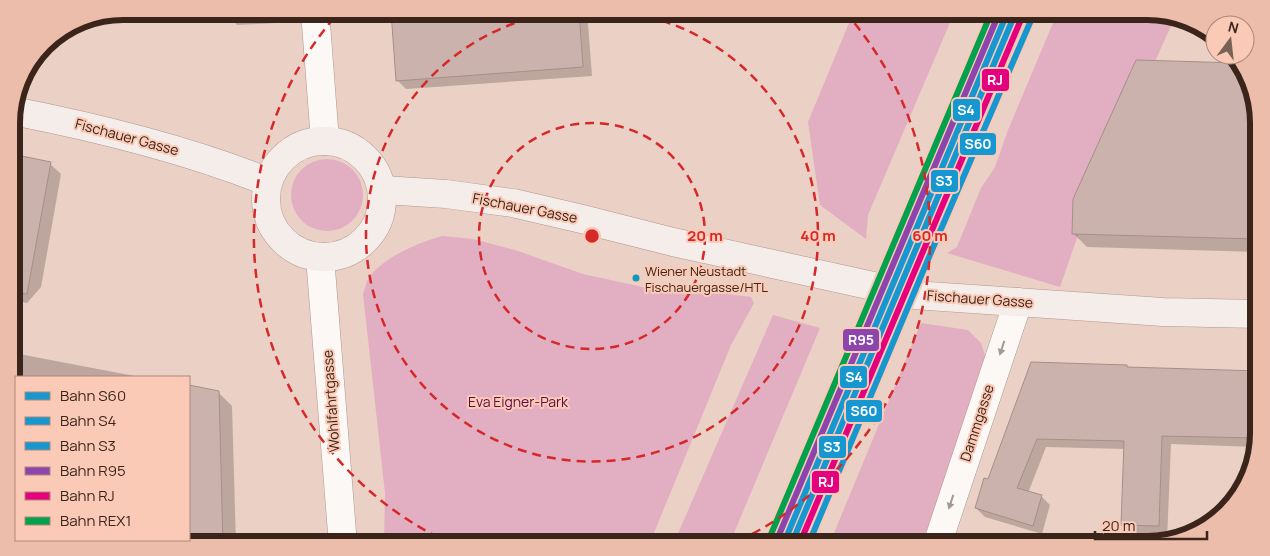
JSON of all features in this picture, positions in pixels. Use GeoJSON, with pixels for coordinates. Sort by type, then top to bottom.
{"type":"FeatureCollection","features":[{"type":"Feature","properties":{"kind":"main road","name":"Fischauer Gasse"},"geometry":{"type":"LineString","coordinates":[[21,112],[74,123],[173,148],[268,182]]}},
{"type":"Feature","properties":{"kind":"main road"},"geometry":{"type":"LineString","coordinates":[[324,141],[341,143],[359,153],[373,167],[383,190],[380,216],[374,230],[359,246],[339,255],[320,257],[302,253],[286,244],[275,231],[268,216],[266,197],[268,182],[274,168],[287,154],[304,144],[324,141]]}},
{"type":"Feature","properties":{"kind":"main road","name":"Fischauer Gasse"},"geometry":{"type":"LineString","coordinates":[[383,190],[446,194],[513,203],[673,242],[914,295],[1163,312],[1250,314]]}},
{"type":"Feature","properties":{"kind":"street"},"geometry":{"type":"LineString","coordinates":[[316,20],[324,141]]}},
{"type":"Feature","properties":{"kind":"street","name":"Wohlfahrtgasse"},"geometry":{"type":"LineString","coordinates":[[320,257],[342,536]]}},
{"type":"Feature","properties":{"kind":"street","name":"Dammgasse"},"geometry":{"type":"LineString","coordinates":[[940,536],[1018,302]]}},
{"type":"Feature","properties":{"kind":"green space"},"geometry":{"type":"Polygon","coordinates":[[[850,20],[951,20],[868,215],[866,239],[820,205],[808,122],[850,20]]]}},
{"type":"Feature","properties":{"kind":"green space"},"geometry":{"type":"Polygon","coordinates":[[[1054,20],[1154,20],[1172,23],[1083,221],[1060,287],[947,253],[957,247],[981,188],[995,167],[1008,130],[1054,20]]]}},
{"type":"Feature","properties":{"kind":"green space"},"geometry":{"type":"Polygon","coordinates":[[[327,159],[341,162],[353,169],[360,181],[363,195],[360,209],[353,221],[341,228],[327,231],[313,228],[301,221],[294,209],[291,195],[294,181],[301,169],[313,162],[327,159]]]}},
{"type":"Feature","properties":{"kind":"green space","name":"Eva Eigner-Park"},"geometry":{"type":"Polygon","coordinates":[[[442,236],[473,239],[515,250],[583,274],[652,289],[687,294],[727,294],[751,297],[754,303],[731,345],[653,536],[384,536],[385,493],[363,294],[368,279],[383,264],[402,252],[442,236]]]}},
{"type":"Feature","properties":{"kind":"green space"},"geometry":{"type":"Polygon","coordinates":[[[773,315],[820,328],[733,536],[677,536],[773,315]]]}},
{"type":"Feature","properties":{"kind":"green space"},"geometry":{"type":"Polygon","coordinates":[[[921,323],[968,330],[981,343],[996,390],[945,536],[833,536],[921,323]]]}},
{"type":"Feature","properties":{"kind":"building"},"geometry":{"type":"Polygon","coordinates":[[[392,20],[580,20],[583,67],[396,81],[392,20]]]}},
{"type":"Feature","properties":{"kind":"building"},"geometry":{"type":"Polygon","coordinates":[[[1136,60],[1205,62],[1205,65],[1232,65],[1242,84],[1249,110],[1250,239],[1072,234],[1073,199],[1136,60]]]}},
{"type":"Feature","properties":{"kind":"building"},"geometry":{"type":"Polygon","coordinates":[[[20,156],[51,162],[27,294],[20,294],[20,156]]]}},
{"type":"Feature","properties":{"kind":"building"},"geometry":{"type":"Polygon","coordinates":[[[1031,362],[1250,371],[1250,438],[1162,436],[1159,526],[1121,525],[1124,441],[1037,439],[1017,488],[1042,495],[1033,526],[975,508],[984,478],[988,479],[1031,362]]]}},
{"type":"Feature","properties":{"kind":"building"},"geometry":{"type":"Polygon","coordinates":[[[190,385],[219,391],[223,536],[190,536],[190,385]]]}},
{"type":"Feature","properties":{"kind":"rail line","name":"REX1"},"geometry":{"type":"LineString","coordinates":[[770,536],[988,20]]}},
{"type":"Feature","properties":{"kind":"rail line","name":"R95"},"geometry":{"type":"LineString","coordinates":[[779,536],[996,20]]}},
{"type":"Feature","properties":{"kind":"rail line","name":"S4"},"geometry":{"type":"LineString","coordinates":[[787,536],[1004,20]]}},
{"type":"Feature","properties":{"kind":"rail line","name":"S3"},"geometry":{"type":"LineString","coordinates":[[795,536],[1012,20]]}},
{"type":"Feature","properties":{"kind":"rail line","name":"RJ"},"geometry":{"type":"LineString","coordinates":[[803,536],[1021,20]]}},
{"type":"Feature","properties":{"kind":"rail line","name":"S60"},"geometry":{"type":"LineString","coordinates":[[812,536],[1031,20]]}},
{"type":"Feature","properties":{"kind":"place","name":"Wiener Neustadt Fischauergasse/HTL"},"geometry":{"type":"Point","coordinates":[636,278]}}]}
